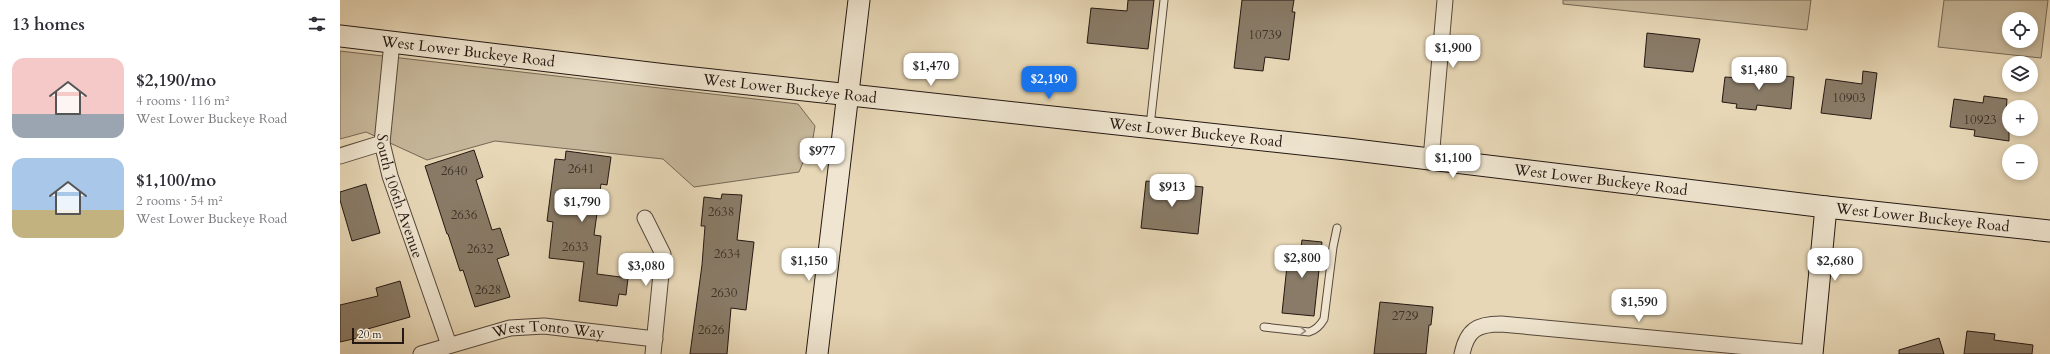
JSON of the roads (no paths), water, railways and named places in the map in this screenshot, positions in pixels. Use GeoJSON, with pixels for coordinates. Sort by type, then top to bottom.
{"type":"FeatureCollection","features":[{"type":"Feature","properties":{"kind":"main road"},"geometry":{"type":"LineString","coordinates":[[817,354],[860,0]]}},
{"type":"Feature","properties":{"kind":"main road","name":"West Lower Buckeye Road"},"geometry":{"type":"LineString","coordinates":[[340,36],[848,95],[1431,160],[1826,207],[2050,231]]}},
{"type":"Feature","properties":{"kind":"main road"},"geometry":{"type":"LineString","coordinates":[[1812,354],[1826,207]]}},
{"type":"Feature","properties":{"kind":"street"},"geometry":{"type":"LineString","coordinates":[[1431,160],[1445,0]]}},
{"type":"Feature","properties":{"kind":"street","name":"South 106th Avenue"},"geometry":{"type":"LineString","coordinates":[[392,42],[382,143],[390,176],[449,345]]}},
{"type":"Feature","properties":{"kind":"street"},"geometry":{"type":"LineString","coordinates":[[340,156],[382,143]]}},
{"type":"Feature","properties":{"kind":"street"},"geometry":{"type":"LineString","coordinates":[[645,218],[663,254],[653,354]]}},
{"type":"Feature","properties":{"kind":"street"},"geometry":{"type":"LineString","coordinates":[[1462,354],[1467,337],[1473,330],[1481,326],[1501,324],[1676,347],[1812,354]]}},
{"type":"Feature","properties":{"kind":"street","name":"West Tonto Way"},"geometry":{"type":"LineString","coordinates":[[420,354],[510,328],[544,326],[655,339]]}},
{"type":"Feature","properties":{"kind":"lane"},"geometry":{"type":"LineString","coordinates":[[1150,128],[1164,0]]}},
{"type":"Feature","properties":{"kind":"lane"},"geometry":{"type":"LineString","coordinates":[[1264,327],[1309,332],[1321,324],[1324,319],[1333,247],[1337,228]]}}]}
